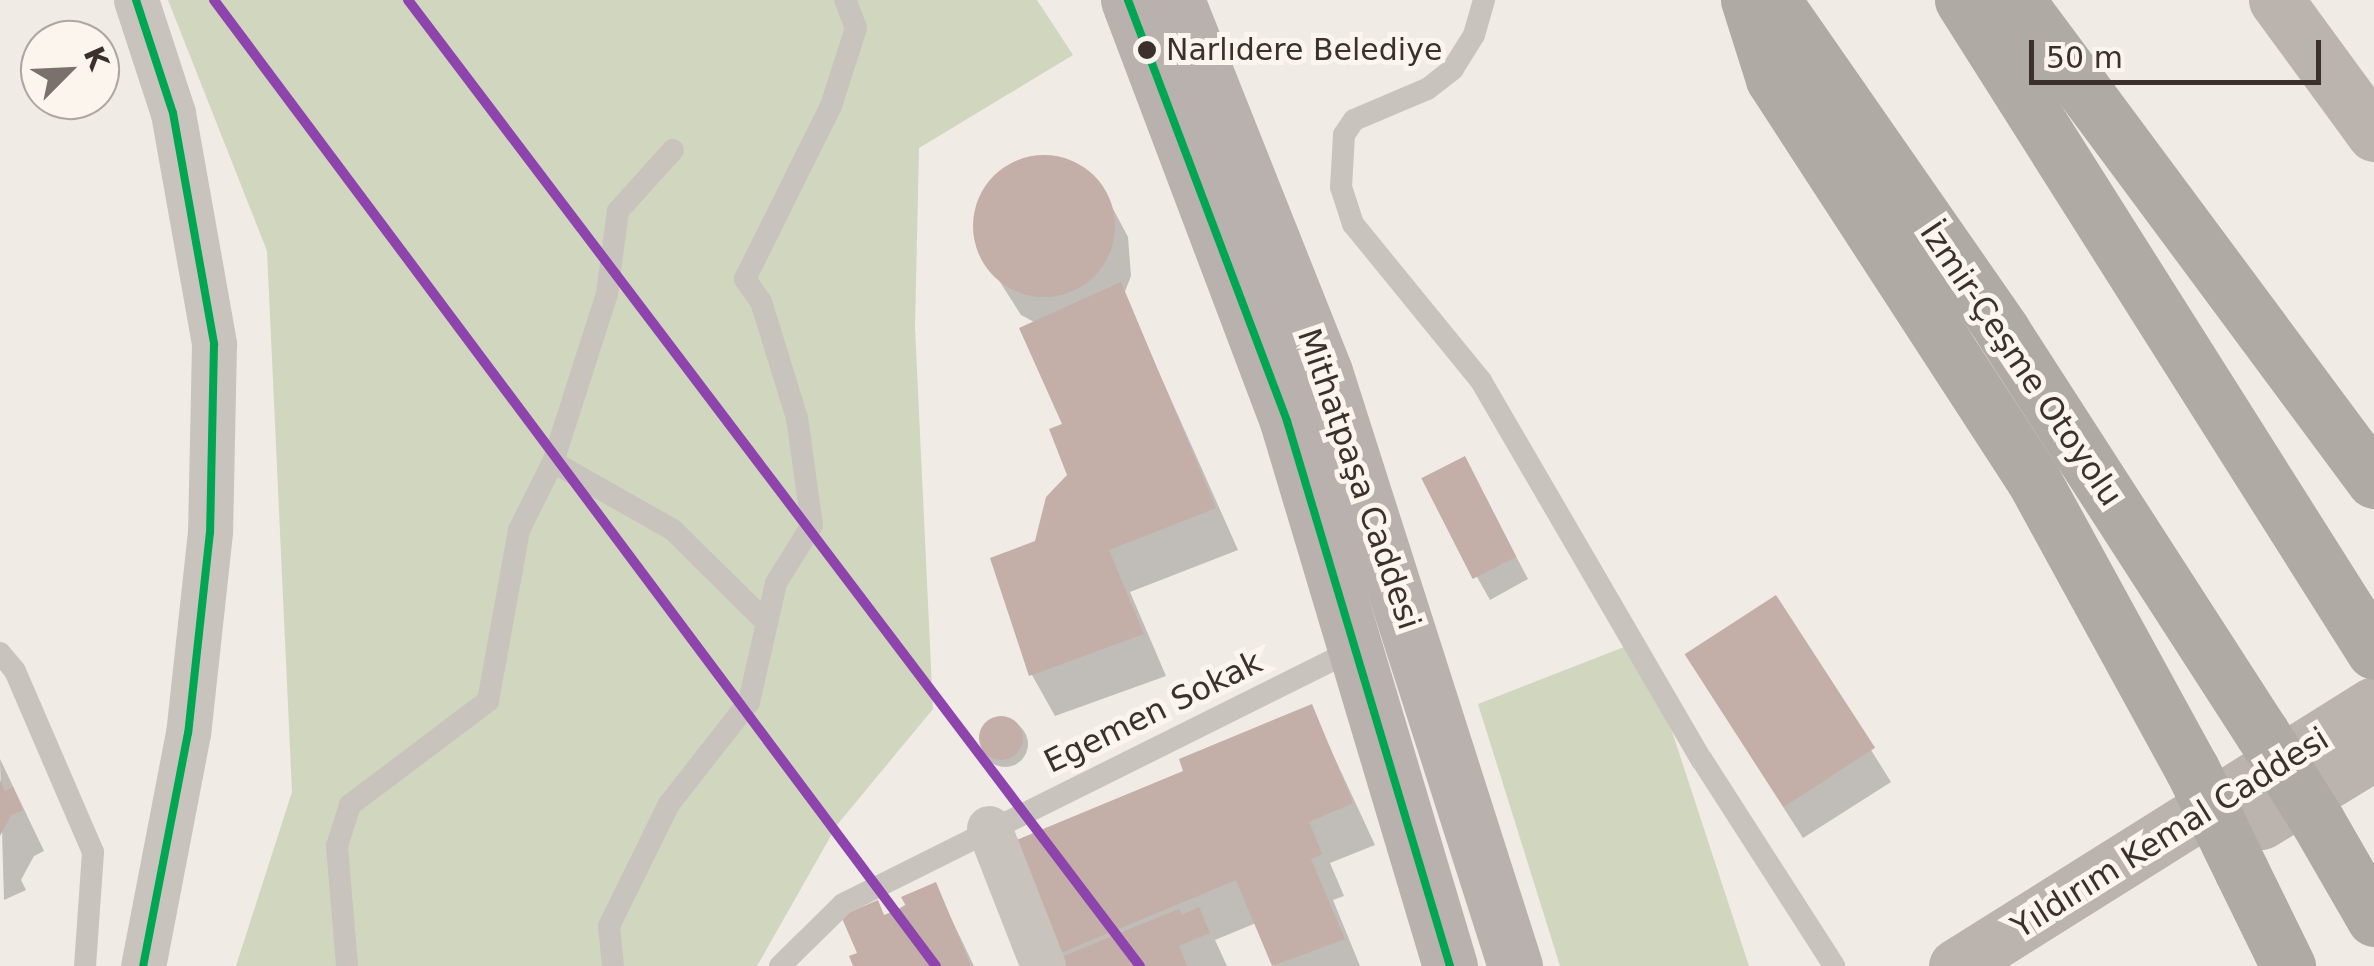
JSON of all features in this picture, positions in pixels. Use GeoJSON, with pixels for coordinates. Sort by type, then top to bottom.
{"type":"FeatureCollection","features":[{"type":"Feature","properties":{"kind":"highway"},"geometry":{"type":"LineString","coordinates":[[1748,0],[1773,79],[2033,479],[2192,769],[2288,966]]}},
{"type":"Feature","properties":{"kind":"highway","name":"İzmir-Çeşme Otoyolu"},"geometry":{"type":"LineString","coordinates":[[1773,0],[2002,330],[2262,733],[2374,920]]}},
{"type":"Feature","properties":{"kind":"highway"},"geometry":{"type":"LineString","coordinates":[[1962,0],[2374,652]]}},
{"type":"Feature","properties":{"kind":"highway"},"geometry":{"type":"LineString","coordinates":[[2017,0],[2374,482]]}},
{"type":"Feature","properties":{"kind":"main road","name":"Mithatpaşa Caddesi"},"geometry":{"type":"LineString","coordinates":[[1128,0],[1232,265],[1358,648],[1450,966]]}},
{"type":"Feature","properties":{"kind":"main road","name":"Mithatpaşa Caddesi"},"geometry":{"type":"LineString","coordinates":[[1177,0],[1331,391],[1516,966]]}},
{"type":"Feature","properties":{"kind":"street"},"geometry":{"type":"LineString","coordinates":[[136,0],[173,113],[214,344],[210,532],[188,733],[143,966]]}},
{"type":"Feature","properties":{"kind":"street"},"geometry":{"type":"LineString","coordinates":[[2276,0],[2374,134]]}},
{"type":"Feature","properties":{"kind":"street","name":"Yıldırım Kemal Caddesi"},"geometry":{"type":"LineString","coordinates":[[1960,963],[2374,704]]}},
{"type":"Feature","properties":{"kind":"street","name":"Yıldırım Kemal Caddesi"},"geometry":{"type":"LineString","coordinates":[[1960,963],[2120,904],[2374,753]]}},
{"type":"Feature","properties":{"kind":"street"},"geometry":{"type":"LineString","coordinates":[[989,828],[1043,966]]}},
{"type":"Feature","properties":{"kind":"lane"},"geometry":{"type":"LineString","coordinates":[[613,966],[609,926],[670,804],[749,702],[776,584],[812,526],[797,418],[761,302],[745,278],[831,106],[856,28],[845,0]]}},
{"type":"Feature","properties":{"kind":"lane"},"geometry":{"type":"LineString","coordinates":[[1484,0],[1474,35],[1453,68],[1426,89],[1354,120],[1344,136],[1342,187],[1353,224],[1481,381],[1702,760],[1834,966]]}},
{"type":"Feature","properties":{"kind":"lane"},"geometry":{"type":"LineString","coordinates":[[347,966],[337,846],[350,804],[488,701],[519,530],[553,462],[607,294],[618,211],[673,150]]}},
{"type":"Feature","properties":{"kind":"lane"},"geometry":{"type":"LineString","coordinates":[[553,462],[674,530],[767,623]]}},
{"type":"Feature","properties":{"kind":"lane","name":"Egemen Sokak"},"geometry":{"type":"LineString","coordinates":[[780,966],[842,904],[1358,648]]}},
{"type":"Feature","properties":{"kind":"lane"},"geometry":{"type":"LineString","coordinates":[[0,653],[15,671],[93,852],[86,966]]}},
{"type":"Feature","properties":{"kind":"green space"},"geometry":{"type":"Polygon","coordinates":[[[168,0],[1037,0],[1073,55],[919,148],[915,328],[933,709],[837,825],[757,966],[236,966],[292,792],[267,251],[168,0]]]}},
{"type":"Feature","properties":{"kind":"green space"},"geometry":{"type":"Polygon","coordinates":[[[1642,640],[1749,966],[1560,966],[1478,704],[1642,640]]]}},
{"type":"Feature","properties":{"kind":"building"},"geometry":{"type":"Polygon","coordinates":[[[1044,155],[1071,160],[1094,176],[1110,199],[1115,226],[1110,253],[1094,276],[1071,292],[1044,297],[1017,292],[994,276],[978,253],[973,226],[978,199],[994,176],[1017,160],[1044,155]]]}},
{"type":"Feature","properties":{"kind":"building"},"geometry":{"type":"Polygon","coordinates":[[[1121,282],[1216,508],[1109,550],[1144,634],[1029,676],[990,558],[1035,541],[1046,497],[1067,475],[1049,429],[1062,424],[1019,328],[1121,282]]]}},
{"type":"Feature","properties":{"kind":"building"},"geometry":{"type":"Polygon","coordinates":[[[1465,456],[1516,557],[1473,579],[1421,478],[1465,456]]]}},
{"type":"Feature","properties":{"kind":"building"},"geometry":{"type":"Polygon","coordinates":[[[1776,595],[1875,748],[1784,807],[1685,654],[1776,595]]]}},
{"type":"Feature","properties":{"kind":"building"},"geometry":{"type":"Polygon","coordinates":[[[1312,704],[1353,803],[1309,822],[1322,854],[1311,859],[1345,939],[1272,966],[1236,880],[1058,954],[1012,842],[1183,771],[1179,759],[1312,704]]]}},
{"type":"Feature","properties":{"kind":"building"},"geometry":{"type":"Polygon","coordinates":[[[1001,716],[1017,722],[1023,738],[1017,754],[1001,760],[985,754],[979,738],[985,722],[1001,716]]]}},
{"type":"Feature","properties":{"kind":"building"},"geometry":{"type":"Polygon","coordinates":[[[0,780],[5,791],[13,787],[23,810],[11,815],[0,836],[0,780]]]}},
{"type":"Feature","properties":{"kind":"building"},"geometry":{"type":"Polygon","coordinates":[[[936,882],[971,966],[853,966],[849,956],[857,953],[841,916],[878,900],[884,915],[906,906],[901,897],[936,882]]]}},
{"type":"Feature","properties":{"kind":"building"},"geometry":{"type":"Polygon","coordinates":[[[1199,907],[1210,933],[1179,946],[1187,966],[1062,966],[1059,958],[1179,909],[1182,915],[1199,907]]]}},
{"type":"Feature","properties":{"kind":"transit line"},"geometry":{"type":"LineString","coordinates":[[136,0],[173,113],[214,344],[210,532],[188,733],[143,966]]}},
{"type":"Feature","properties":{"kind":"transit line"},"geometry":{"type":"LineString","coordinates":[[214,0],[936,966]]}},
{"type":"Feature","properties":{"kind":"transit line"},"geometry":{"type":"LineString","coordinates":[[408,0],[1140,966]]}},
{"type":"Feature","properties":{"kind":"transit line"},"geometry":{"type":"LineString","coordinates":[[1128,0],[1287,421],[1450,966]]}},
{"type":"Feature","properties":{"kind":"place","name":"Narlıdere Belediye"},"geometry":{"type":"Point","coordinates":[1147,50]}}]}
